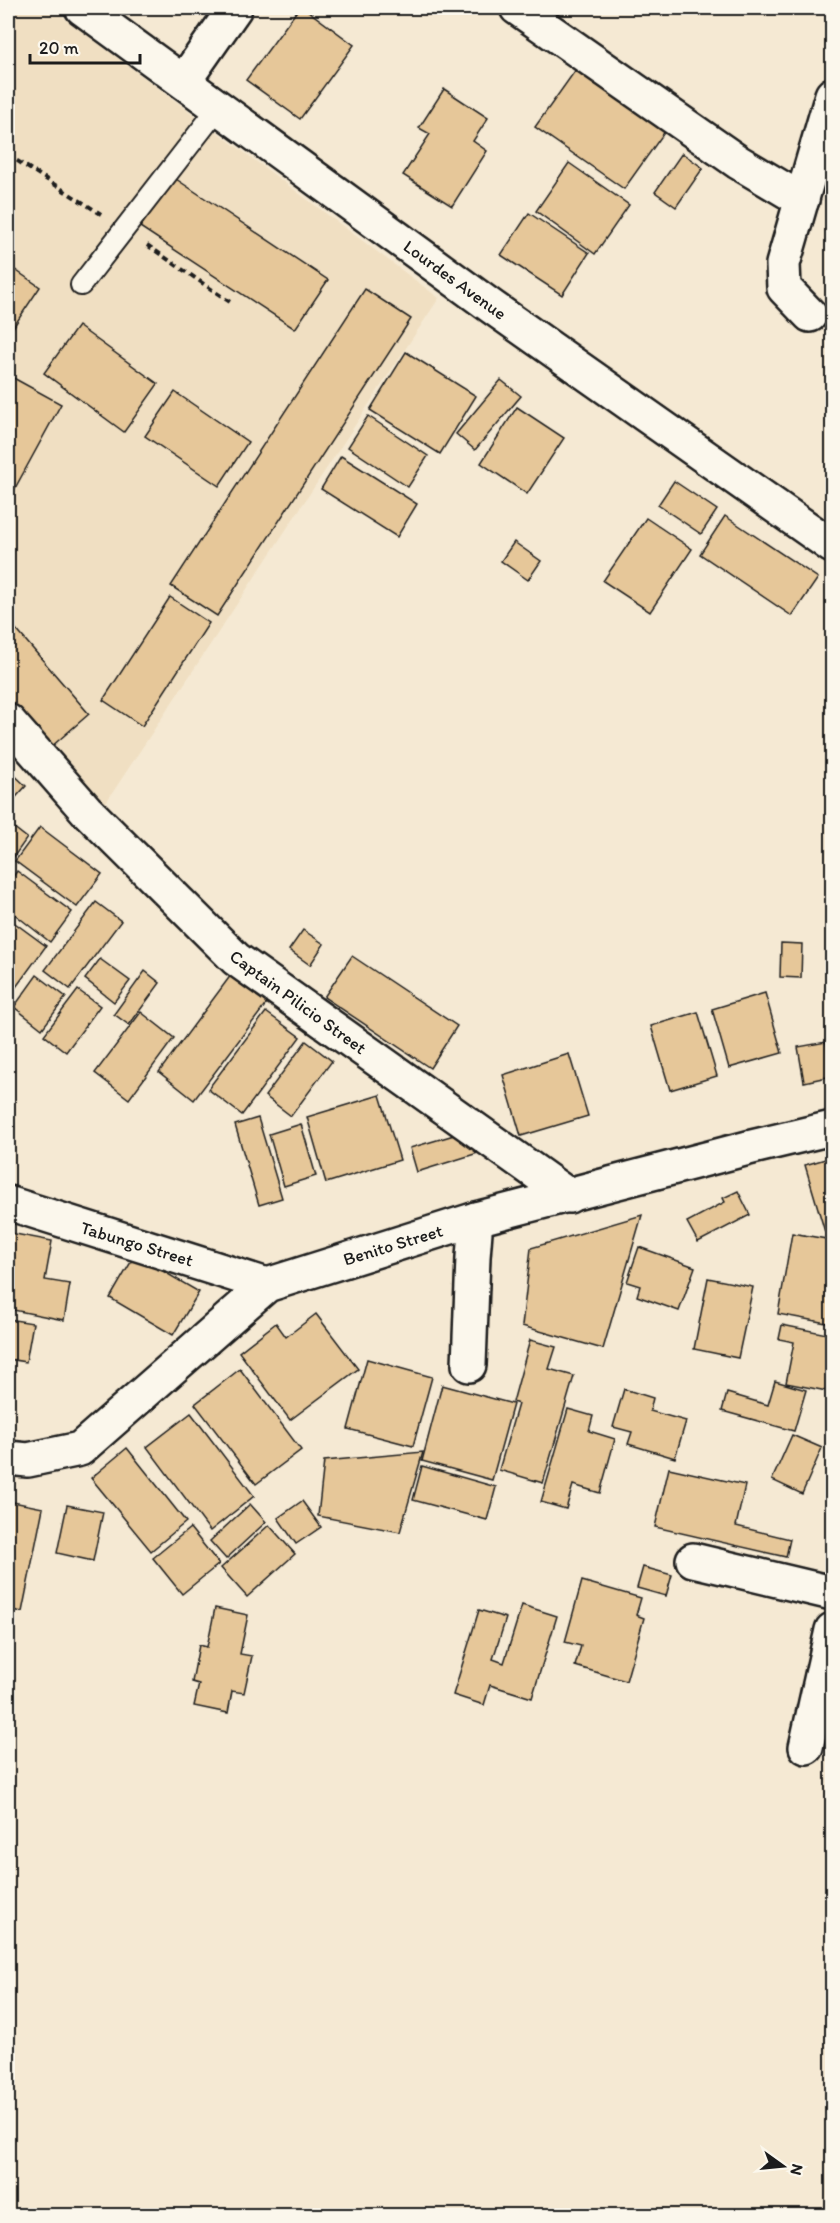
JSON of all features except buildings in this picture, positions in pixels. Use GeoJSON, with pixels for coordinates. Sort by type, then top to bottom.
{"type":"FeatureCollection","features":[{"type":"Feature","properties":{"kind":"street","name":"Lourdes Avenue"},"geometry":{"type":"LineString","coordinates":[[82,8],[492,307],[832,546]]}},
{"type":"Feature","properties":{"kind":"street"},"geometry":{"type":"LineString","coordinates":[[184,81],[235,8]]}},
{"type":"Feature","properties":{"kind":"street"},"geometry":{"type":"LineString","coordinates":[[517,8],[738,162],[802,200]]}},
{"type":"Feature","properties":{"kind":"street"},"geometry":{"type":"LineString","coordinates":[[810,315],[784,288],[783,264],[832,95]]}},
{"type":"Feature","properties":{"kind":"street","name":"Captain Pilicio Street"},"geometry":{"type":"LineString","coordinates":[[8,720],[86,810],[236,959],[569,1196]]}},
{"type":"Feature","properties":{"kind":"street","name":"Benito Street"},"geometry":{"type":"LineString","coordinates":[[8,1458],[28,1460],[80,1449],[267,1285],[476,1219],[832,1128]]}},
{"type":"Feature","properties":{"kind":"street","name":"Tabungo Street"},"geometry":{"type":"LineString","coordinates":[[8,1203],[267,1285]]}},
{"type":"Feature","properties":{"kind":"street"},"geometry":{"type":"LineString","coordinates":[[469,1365],[472,1257],[476,1219]]}},
{"type":"Feature","properties":{"kind":"street"},"geometry":{"type":"LineString","coordinates":[[693,1560],[832,1593]]}},
{"type":"Feature","properties":{"kind":"street"},"geometry":{"type":"LineString","coordinates":[[806,1746],[832,1630]]}},
{"type":"Feature","properties":{"kind":"lane"},"geometry":{"type":"LineString","coordinates":[[81,285],[219,107]]}},
{"type":"Feature","properties":{"kind":"shaded area"},"geometry":{"type":"Polygon","coordinates":[[[8,8],[51,8],[439,298],[103,807],[8,699],[8,8]]]}}]}
